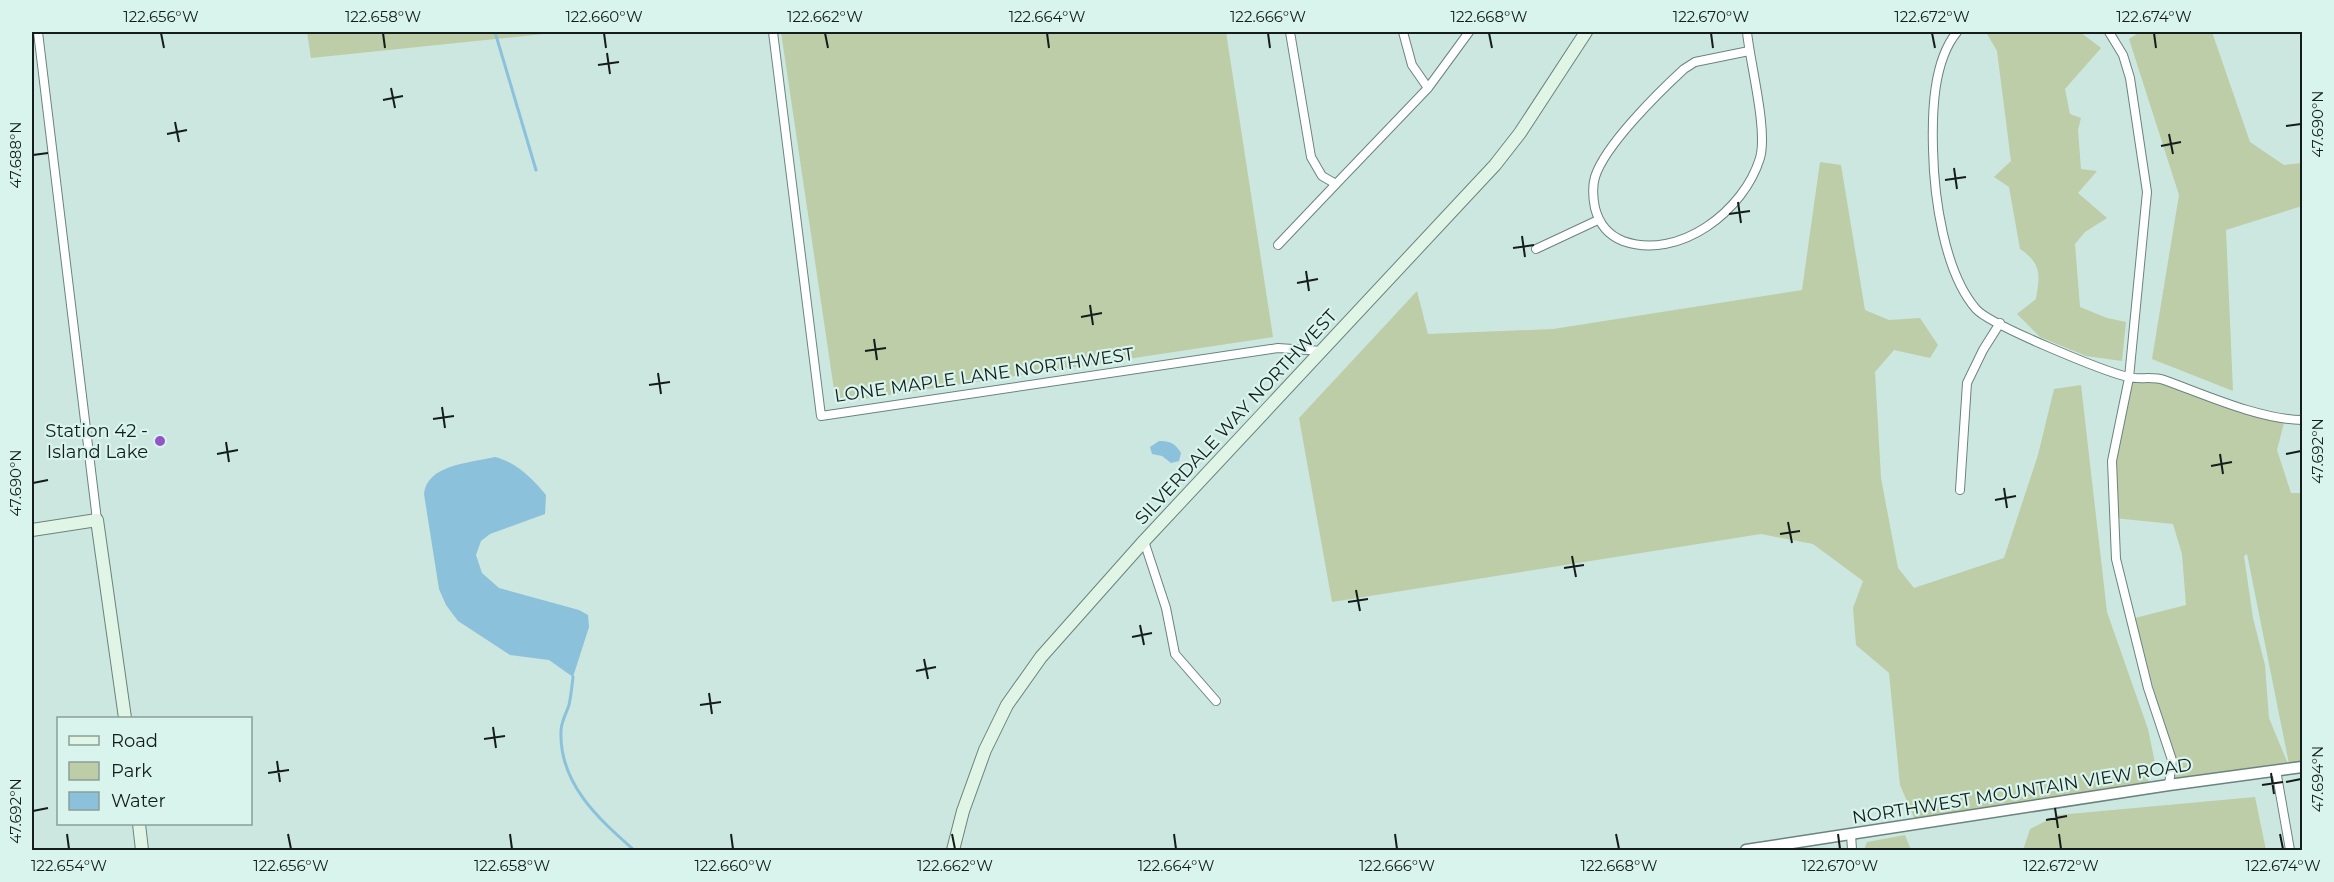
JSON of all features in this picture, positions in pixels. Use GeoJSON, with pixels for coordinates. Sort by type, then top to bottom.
{"type":"FeatureCollection","features":[{"type":"Feature","properties":{"kind":"main road","name":"SILVERDALE WAY NORTHWEST"},"geometry":{"type":"LineString","coordinates":[[953,850],[972,782],[1007,705],[1041,657],[1144,541],[1508,149],[1587,32]]}},
{"type":"Feature","properties":{"kind":"main road"},"geometry":{"type":"LineString","coordinates":[[32,531],[97,520],[125,717]]}},
{"type":"Feature","properties":{"kind":"main road"},"geometry":{"type":"LineString","coordinates":[[139,825],[142,850]]}},
{"type":"Feature","properties":{"kind":"street"},"geometry":{"type":"LineString","coordinates":[[38,32],[97,520]]}},
{"type":"Feature","properties":{"kind":"street","name":"LONE MAPLE LANE NORTHWEST"},"geometry":{"type":"LineString","coordinates":[[773,32],[821,416],[1278,348],[1322,351]]}},
{"type":"Feature","properties":{"kind":"street"},"geometry":{"type":"LineString","coordinates":[[1290,32],[1311,157],[1322,176],[1336,184]]}},
{"type":"Feature","properties":{"kind":"street"},"geometry":{"type":"LineString","coordinates":[[1403,32],[1412,64],[1428,88]]}},
{"type":"Feature","properties":{"kind":"street"},"geometry":{"type":"LineString","coordinates":[[1278,245],[1428,88],[1469,32]]}},
{"type":"Feature","properties":{"kind":"street"},"geometry":{"type":"LineString","coordinates":[[1747,32],[1762,149],[1755,168],[1736,200],[1721,217],[1705,228],[1676,242],[1657,247],[1637,245],[1615,238],[1598,220],[1593,198],[1595,176],[1628,129],[1684,69],[1695,62],[1749,51]]}},
{"type":"Feature","properties":{"kind":"street"},"geometry":{"type":"LineString","coordinates":[[1957,32],[1944,53],[1932,136],[1938,204],[1944,237],[1966,295],[1978,311],[2066,355],[2129,378],[2161,379],[2216,399],[2285,419],[2302,420]]}},
{"type":"Feature","properties":{"kind":"street"},"geometry":{"type":"LineString","coordinates":[[2111,32],[2123,55],[2130,78],[2147,192],[2129,378],[2112,461],[2116,559],[2148,688],[2172,760],[2169,785]]}},
{"type":"Feature","properties":{"kind":"street"},"geometry":{"type":"LineString","coordinates":[[1536,249],[1598,220]]}},
{"type":"Feature","properties":{"kind":"street"},"geometry":{"type":"LineString","coordinates":[[1960,490],[1967,383],[1983,350],[2000,323]]}},
{"type":"Feature","properties":{"kind":"street"},"geometry":{"type":"LineString","coordinates":[[1144,541],[1166,608],[1175,654],[1216,701]]}},
{"type":"Feature","properties":{"kind":"street","name":"NORTHWEST MOUNTAIN VIEW ROAD"},"geometry":{"type":"LineString","coordinates":[[1746,850],[2169,785],[2302,767]]}},
{"type":"Feature","properties":{"kind":"street"},"geometry":{"type":"LineString","coordinates":[[2276,770],[2290,850]]}},
{"type":"Feature","properties":{"kind":"street"},"geometry":{"type":"LineString","coordinates":[[1851,834],[1852,850]]}},
{"type":"Feature","properties":{"kind":"green space"},"geometry":{"type":"Polygon","coordinates":[[[307,32],[564,32],[311,58],[307,32]]]}},
{"type":"Feature","properties":{"kind":"green space"},"geometry":{"type":"Polygon","coordinates":[[[781,32],[1226,32],[1273,337],[836,403],[781,32]]]}},
{"type":"Feature","properties":{"kind":"green space"},"geometry":{"type":"Polygon","coordinates":[[[1986,32],[2080,32],[2101,48],[2065,89],[2070,114],[2081,118],[2078,130],[2081,169],[2097,171],[2078,193],[2107,218],[2085,232],[2075,244],[2080,307],[2107,318],[2126,322],[2122,361],[2086,356],[2040,337],[2017,314],[2036,299],[2038,271],[2032,260],[2020,249],[2009,187],[1994,177],[2011,161],[1997,51],[1986,32]]]}},
{"type":"Feature","properties":{"kind":"green space"},"geometry":{"type":"Polygon","coordinates":[[[2140,32],[2212,32],[2250,142],[2284,165],[2302,163],[2302,206],[2226,230],[2233,391],[2152,359],[2179,195],[2129,39],[2140,32]]]}},
{"type":"Feature","properties":{"kind":"green space"},"geometry":{"type":"Polygon","coordinates":[[[1820,162],[1841,165],[1865,310],[1889,320],[1920,318],[1938,345],[1930,358],[1894,350],[1875,372],[1881,478],[1898,568],[1914,588],[2004,558],[2038,455],[2054,389],[2081,385],[2107,612],[2148,729],[2155,763],[2145,789],[1916,822],[1900,785],[1889,673],[1856,645],[1853,608],[1863,581],[1813,544],[1761,534],[1332,602],[1299,418],[1417,291],[1428,334],[1553,329],[1802,290],[1820,162]]]}},
{"type":"Feature","properties":{"kind":"green space"},"geometry":{"type":"Polygon","coordinates":[[[2129,378],[2161,379],[2285,419],[2277,450],[2291,493],[2302,493],[2302,767],[2169,785],[2172,760],[2135,618],[2186,605],[2182,554],[2173,524],[2114,518],[2112,461],[2129,378]],[[2247,554],[2244,556],[2253,618],[2265,665],[2269,718],[2289,764],[2247,554]]]}},
{"type":"Feature","properties":{"kind":"green space"},"geometry":{"type":"Polygon","coordinates":[[[2255,797],[2266,850],[2023,850],[2030,829],[2058,815],[2255,797]]]}},
{"type":"Feature","properties":{"kind":"green space"},"geometry":{"type":"Polygon","coordinates":[[[1905,835],[1911,850],[1864,850],[1867,842],[1905,835]]]}},
{"type":"Feature","properties":{"kind":"water"},"geometry":{"type":"Polygon","coordinates":[[[1159,441],[1169,442],[1177,447],[1181,453],[1179,461],[1171,463],[1162,456],[1152,454],[1150,447],[1159,441]]]}},
{"type":"Feature","properties":{"kind":"water"},"geometry":{"type":"Polygon","coordinates":[[[495,457],[517,467],[541,489],[546,495],[545,514],[490,534],[481,541],[476,555],[482,573],[499,588],[579,610],[588,615],[589,627],[573,677],[549,660],[510,655],[458,621],[446,605],[439,589],[424,494],[427,484],[433,476],[452,466],[495,457]]]}},
{"type":"Feature","properties":{"kind":"waterway"},"geometry":{"type":"LineString","coordinates":[[495,32],[536,170]]}},
{"type":"Feature","properties":{"kind":"waterway"},"geometry":{"type":"LineString","coordinates":[[573,677],[569,705],[561,728],[562,750],[567,768],[574,784],[595,813],[634,850]]}},
{"type":"Feature","properties":{"kind":"place","name":"Station 42 - Island Lake"},"geometry":{"type":"Point","coordinates":[160,441]}}]}
